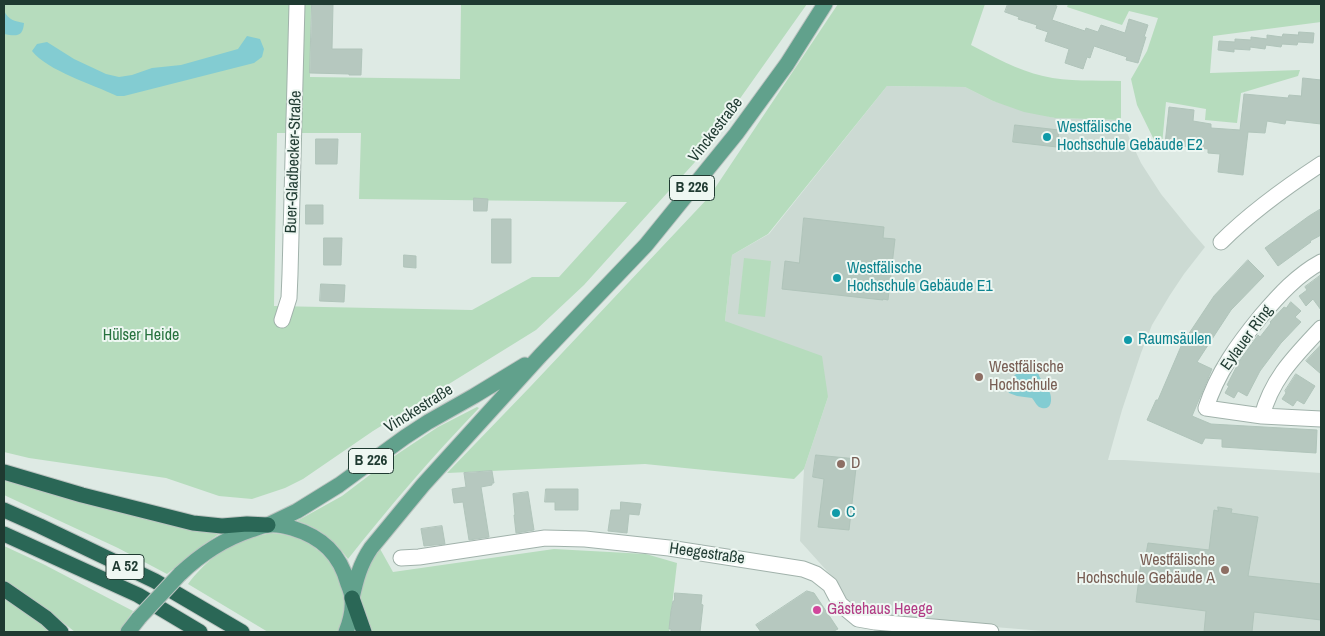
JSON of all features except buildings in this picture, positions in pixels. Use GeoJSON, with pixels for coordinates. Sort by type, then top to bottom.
{"type":"FeatureCollection","features":[{"type":"Feature","properties":{"kind":"highway"},"geometry":{"type":"LineString","coordinates":[[4,472],[82,495],[193,523],[222,526],[268,525]]}},
{"type":"Feature","properties":{"kind":"highway","name":"A 52"},"geometry":{"type":"LineString","coordinates":[[4,510],[156,581],[242,632]]}},
{"type":"Feature","properties":{"kind":"highway","name":"A 52"},"geometry":{"type":"LineString","coordinates":[[4,534],[138,595],[200,632]]}},
{"type":"Feature","properties":{"kind":"highway"},"geometry":{"type":"LineString","coordinates":[[4,589],[46,618],[61,632]]}},
{"type":"Feature","properties":{"kind":"highway"},"geometry":{"type":"LineString","coordinates":[[352,598],[364,632]]}},
{"type":"Feature","properties":{"kind":"main road","name":"Vinckestraße"},"geometry":{"type":"LineString","coordinates":[[352,598],[360,567],[371,548],[423,485],[540,356],[646,245],[736,134],[787,64],[825,4]]}},
{"type":"Feature","properties":{"kind":"main road","name":"Vinckestraße"},"geometry":{"type":"LineString","coordinates":[[268,525],[305,506],[339,485],[404,437],[540,356]]}},
{"type":"Feature","properties":{"kind":"main road","name":"B 226"},"geometry":{"type":"LineString","coordinates":[[128,632],[180,574],[204,554],[216,546],[248,531],[268,525]]}},
{"type":"Feature","properties":{"kind":"main road"},"geometry":{"type":"LineString","coordinates":[[268,525],[285,526],[305,532],[326,546],[334,553],[341,564],[352,598]]}},
{"type":"Feature","properties":{"kind":"main road","name":"B 226"},"geometry":{"type":"LineString","coordinates":[[346,632],[352,598]]}},
{"type":"Feature","properties":{"kind":"street","name":"Buer-Gladbecker-Straße"},"geometry":{"type":"LineString","coordinates":[[282,320],[289,298],[297,4]]}},
{"type":"Feature","properties":{"kind":"street"},"geometry":{"type":"LineString","coordinates":[[1220,242],[1284,188],[1321,164]]}},
{"type":"Feature","properties":{"kind":"street","name":"Eylauer Ring"},"geometry":{"type":"LineString","coordinates":[[1321,262],[1307,270],[1279,294],[1243,338],[1221,371],[1206,408],[1262,416],[1321,419]]}},
{"type":"Feature","properties":{"kind":"street"},"geometry":{"type":"LineString","coordinates":[[1262,416],[1266,399],[1279,377],[1294,357],[1321,328]]}},
{"type":"Feature","properties":{"kind":"street","name":"Heegestraße"},"geometry":{"type":"LineString","coordinates":[[402,558],[546,538],[585,539],[669,548],[803,568],[816,574],[830,585],[840,604],[858,619],[991,632]]}},
{"type":"Feature","properties":{"kind":"shaded area","name":"Westfälische Hochschule"},"geometry":{"type":"Polygon","coordinates":[[[887,86],[965,87],[993,101],[1055,118],[1121,120],[1141,163],[1161,194],[1205,247],[1184,274],[1152,325],[1122,410],[1108,460],[1321,473],[1321,632],[1055,632],[873,617],[853,609],[836,581],[800,541],[804,469],[828,397],[725,321],[732,255],[769,234],[887,86]]]}},
{"type":"Feature","properties":{"kind":"green space","name":"Hülser Heide"},"geometry":{"type":"Polygon","coordinates":[[[4,4],[311,4],[310,77],[460,79],[461,4],[807,4],[695,162],[584,285],[536,330],[373,431],[303,479],[285,488],[252,499],[219,496],[166,478],[29,458],[4,452],[4,4]],[[277,133],[274,306],[472,310],[532,277],[559,277],[627,202],[359,199],[361,133],[277,133]]]}},
{"type":"Feature","properties":{"kind":"green space"},"geometry":{"type":"Polygon","coordinates":[[[838,4],[985,4],[971,45],[1015,67],[1043,76],[1072,80],[1121,81],[1121,120],[1055,118],[1024,112],[993,101],[965,87],[887,86],[768,234],[732,255],[725,321],[822,356],[828,397],[804,469],[794,479],[645,464],[447,473],[709,197],[838,4]]]}},
{"type":"Feature","properties":{"kind":"green space"},"geometry":{"type":"Polygon","coordinates":[[[1068,4],[1321,4],[1321,22],[1213,36],[1210,73],[1300,70],[1298,76],[1241,93],[1237,123],[1205,120],[1206,109],[1166,102],[1162,145],[1157,146],[1137,105],[1131,79],[1147,51],[1158,18],[1129,11],[1122,25],[1067,7],[1068,4]]]}},
{"type":"Feature","properties":{"kind":"green space"},"geometry":{"type":"Polygon","coordinates":[[[744,258],[771,261],[765,317],[738,314],[744,258]]]}},
{"type":"Feature","properties":{"kind":"green space"},"geometry":{"type":"Polygon","coordinates":[[[477,407],[479,408],[412,482],[348,559],[326,536],[313,527],[297,521],[342,496],[396,455],[438,427],[477,407]]]}},
{"type":"Feature","properties":{"kind":"green space"},"geometry":{"type":"Polygon","coordinates":[[[4,477],[219,534],[167,574],[118,548],[4,495],[4,477]]]}},
{"type":"Feature","properties":{"kind":"green space"},"geometry":{"type":"Polygon","coordinates":[[[271,533],[298,538],[309,544],[320,552],[335,571],[341,583],[345,601],[340,632],[268,632],[188,584],[207,563],[222,551],[239,541],[271,533]]]}},
{"type":"Feature","properties":{"kind":"green space"},"geometry":{"type":"Polygon","coordinates":[[[4,546],[133,611],[119,632],[75,632],[51,613],[4,582],[4,546]]]}},
{"type":"Feature","properties":{"kind":"green space"},"geometry":{"type":"Polygon","coordinates":[[[379,547],[393,572],[554,549],[646,554],[677,563],[669,632],[373,632],[361,607],[361,583],[368,565],[379,547]]]}},
{"type":"Feature","properties":{"kind":"green space"},"geometry":{"type":"Polygon","coordinates":[[[4,598],[44,625],[52,632],[4,632],[4,598]]]}},
{"type":"Feature","properties":{"kind":"water"},"geometry":{"type":"Polygon","coordinates":[[[4,11],[12,20],[24,23],[20,34],[4,34],[4,11]]]}},
{"type":"Feature","properties":{"kind":"water"},"geometry":{"type":"Polygon","coordinates":[[[247,36],[260,39],[264,49],[262,57],[254,63],[124,96],[117,96],[59,71],[32,51],[37,44],[47,42],[74,59],[106,74],[119,77],[152,68],[181,65],[238,49],[247,36]]]}},
{"type":"Feature","properties":{"kind":"water"},"geometry":{"type":"Polygon","coordinates":[[[1032,368],[1037,371],[1050,393],[1051,403],[1046,408],[1039,407],[1032,398],[1017,396],[1009,393],[1007,389],[1018,372],[1032,368]]]}},
{"type":"Feature","properties":{"kind":"place","name":"Westfälische Hochschule Gebäude E2"},"geometry":{"type":"Point","coordinates":[1047,137]}},
{"type":"Feature","properties":{"kind":"place","name":"Westfälische Hochschule Gebäude E1"},"geometry":{"type":"Point","coordinates":[837,278]}},
{"type":"Feature","properties":{"kind":"place","name":"Raumsäulen"},"geometry":{"type":"Point","coordinates":[1128,340]}},
{"type":"Feature","properties":{"kind":"place","name":"Westfälische Hochschule"},"geometry":{"type":"Point","coordinates":[979,377]}},
{"type":"Feature","properties":{"kind":"place","name":"D"},"geometry":{"type":"Point","coordinates":[841,464]}},
{"type":"Feature","properties":{"kind":"place","name":"C"},"geometry":{"type":"Point","coordinates":[836,513]}},
{"type":"Feature","properties":{"kind":"place","name":"Westfälische Hochschule Gebäude A"},"geometry":{"type":"Point","coordinates":[1225,570]}},
{"type":"Feature","properties":{"kind":"place","name":"Gästehaus Heege"},"geometry":{"type":"Point","coordinates":[817,610]}}]}
